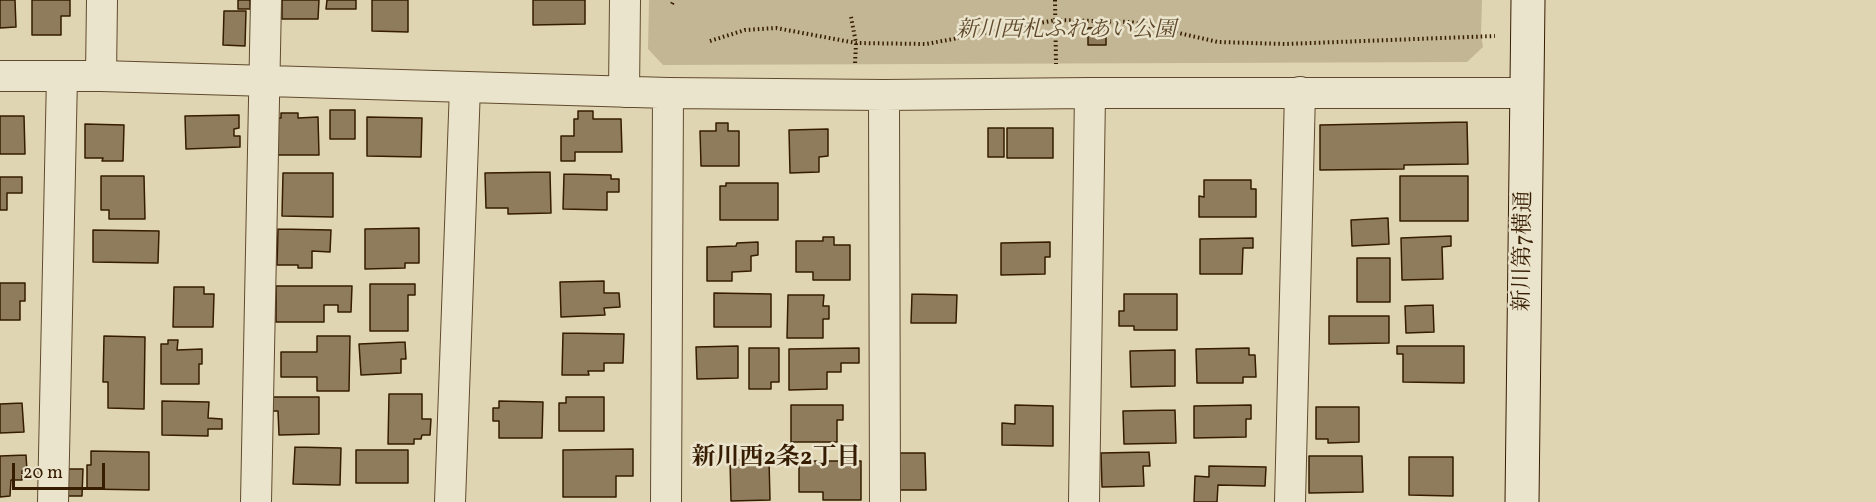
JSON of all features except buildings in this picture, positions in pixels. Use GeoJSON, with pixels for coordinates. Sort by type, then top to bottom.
{"type":"FeatureCollection","features":[{"type":"Feature","properties":{"kind":"street"},"geometry":{"type":"LineString","coordinates":[[101,76],[102,0]]}},
{"type":"Feature","properties":{"kind":"street"},"geometry":{"type":"LineString","coordinates":[[256,502],[266,0]]}},
{"type":"Feature","properties":{"kind":"street"},"geometry":{"type":"LineString","coordinates":[[624,92],[625,0]]}},
{"type":"Feature","properties":{"kind":"street","name":"新川第7横通"},"geometry":{"type":"LineString","coordinates":[[1522,502],[1528,0]]}},
{"type":"Feature","properties":{"kind":"street"},"geometry":{"type":"LineString","coordinates":[[0,76],[101,76],[624,92],[884,96],[1300,92],[1527,93]]}},
{"type":"Feature","properties":{"kind":"street"},"geometry":{"type":"LineString","coordinates":[[53,502],[62,76]]}},
{"type":"Feature","properties":{"kind":"street"},"geometry":{"type":"LineString","coordinates":[[450,502],[465,87]]}},
{"type":"Feature","properties":{"kind":"street"},"geometry":{"type":"LineString","coordinates":[[1290,502],[1300,92]]}},
{"type":"Feature","properties":{"kind":"street"},"geometry":{"type":"LineString","coordinates":[[666,502],[668,93]]}},
{"type":"Feature","properties":{"kind":"street"},"geometry":{"type":"LineString","coordinates":[[1084,502],[1090,93]]}},
{"type":"Feature","properties":{"kind":"street"},"geometry":{"type":"LineString","coordinates":[[884,96],[885,502]]}},
{"type":"Feature","properties":{"kind":"path"},"geometry":{"type":"LineString","coordinates":[[1056,0],[1057,74]]}},
{"type":"Feature","properties":{"kind":"path"},"geometry":{"type":"LineString","coordinates":[[850,17],[856,43],[855,74]]}},
{"type":"Feature","properties":{"kind":"path"},"geometry":{"type":"LineString","coordinates":[[710,41],[745,30],[776,28],[856,43],[926,44],[1056,20],[1131,22],[1218,42],[1240,43],[1285,44],[1495,36]]}},
{"type":"Feature","properties":{"kind":"green space","name":"新川西札ふれあい公園"},"geometry":{"type":"Polygon","coordinates":[[[649,0],[1482,0],[1483,47],[1467,62],[663,65],[648,49],[649,0]]]}},
{"type":"Feature","properties":{"kind":"district","name":"新川西2条2丁目"},"geometry":{"type":"Point","coordinates":[776,460]}}]}
